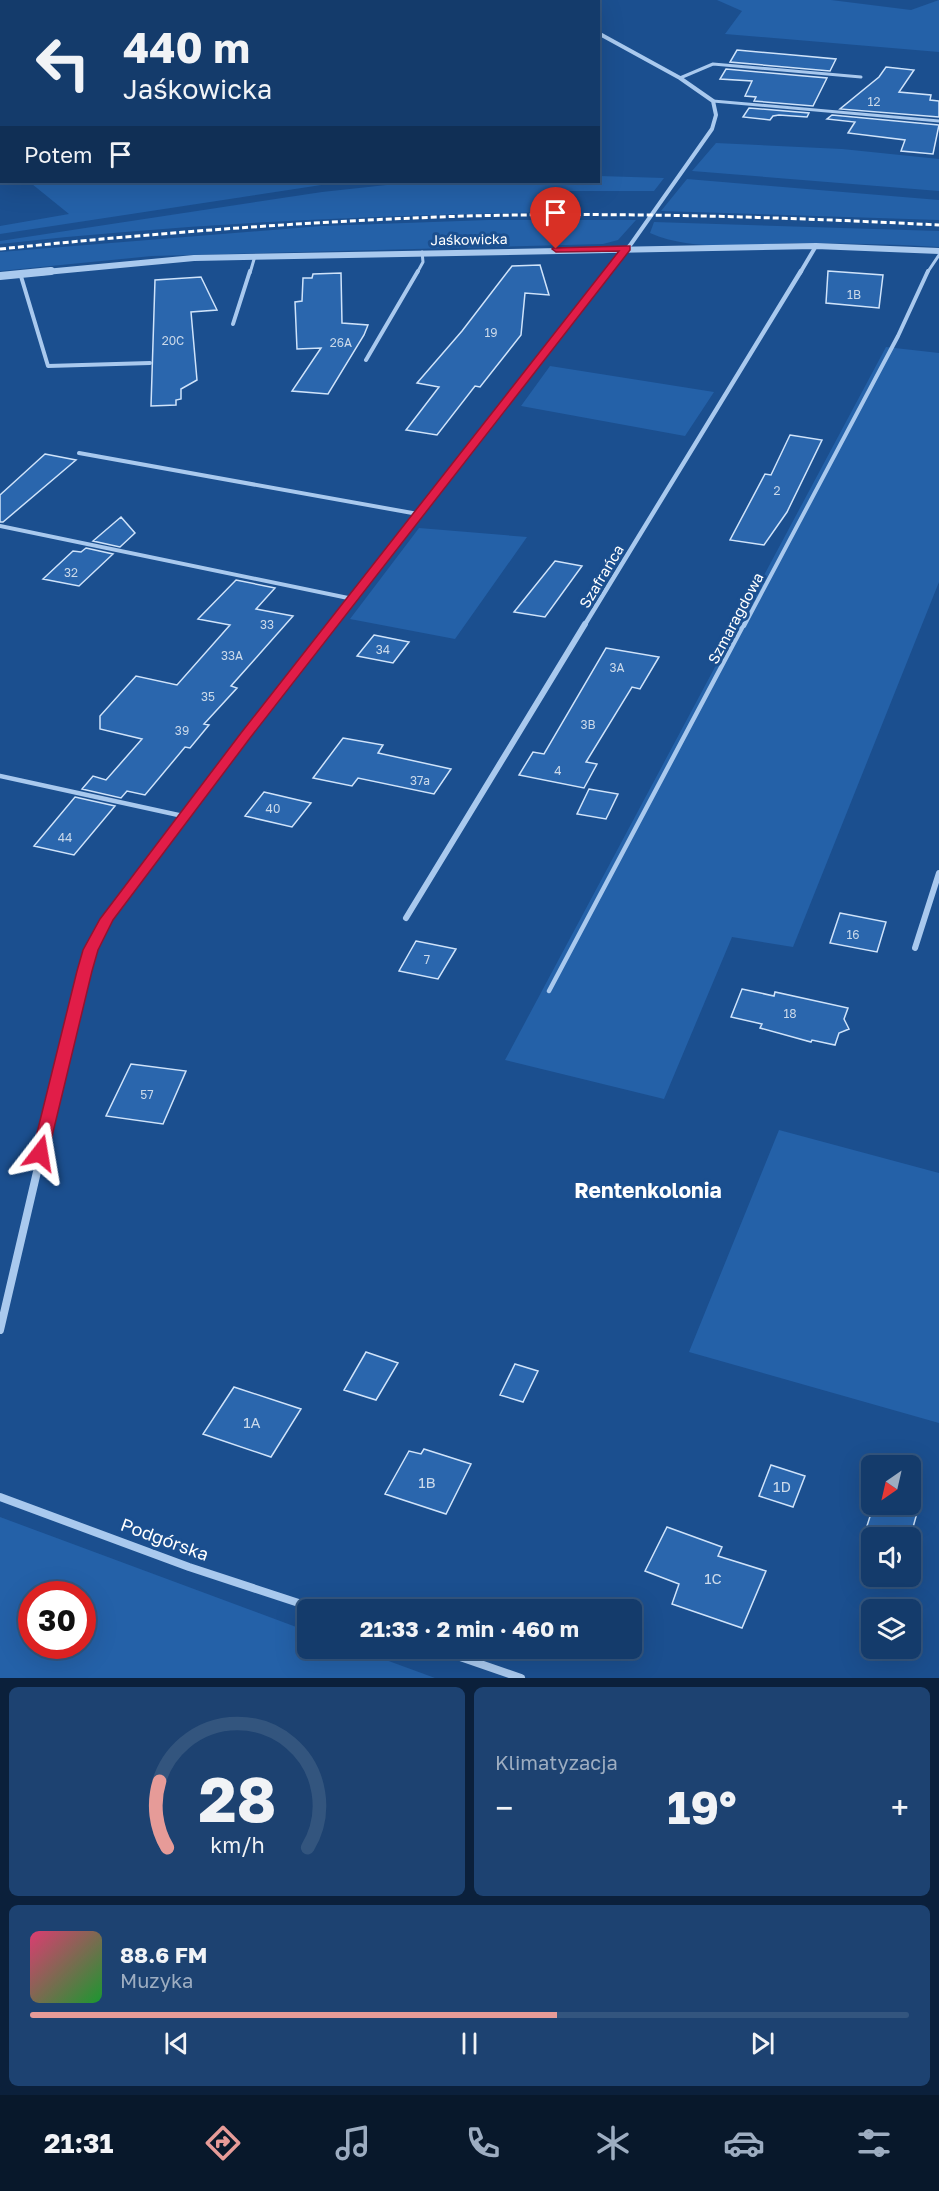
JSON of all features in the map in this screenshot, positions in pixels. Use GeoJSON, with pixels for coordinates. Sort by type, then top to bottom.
{"type":"FeatureCollection","features":[{"type":"Feature","properties":{"kind":"street"},"geometry":{"type":"LineString","coordinates":[[0,1330],[90,950],[107,919],[183,816],[626,248],[712,129],[716,115],[713,101],[680,78],[600,34]]}},
{"type":"Feature","properties":{"kind":"street","name":"Jaśkowicka"},"geometry":{"type":"LineString","coordinates":[[0,276],[131,262],[255,256],[816,246],[939,253]]}},
{"type":"Feature","properties":{"kind":"street","name":"Szafrańca"},"geometry":{"type":"LineString","coordinates":[[406,918],[816,246]]}},
{"type":"Feature","properties":{"kind":"street"},"geometry":{"type":"LineString","coordinates":[[915,948],[939,873]]}},
{"type":"Feature","properties":{"kind":"street"},"geometry":{"type":"LineString","coordinates":[[0,1310],[7,1300]]}},
{"type":"Feature","properties":{"kind":"street","name":"Podgórska"},"geometry":{"type":"LineString","coordinates":[[0,1497],[189,1566],[297,1602]]}},
{"type":"Feature","properties":{"kind":"street"},"geometry":{"type":"LineString","coordinates":[[466,1659],[521,1678]]}},
{"type":"Feature","properties":{"kind":"lane"},"geometry":{"type":"LineString","coordinates":[[680,78],[694,74],[705,65],[713,64],[861,77]]}},
{"type":"Feature","properties":{"kind":"lane"},"geometry":{"type":"LineString","coordinates":[[713,101],[939,121]]}},
{"type":"Feature","properties":{"kind":"lane"},"geometry":{"type":"LineString","coordinates":[[366,360],[423,262],[422,252]]}},
{"type":"Feature","properties":{"kind":"lane","name":"Szmaragdowa"},"geometry":{"type":"LineString","coordinates":[[549,991],[898,336],[923,279],[939,253]]}},
{"type":"Feature","properties":{"kind":"lane"},"geometry":{"type":"LineString","coordinates":[[233,324],[255,256]]}},
{"type":"Feature","properties":{"kind":"lane"},"geometry":{"type":"LineString","coordinates":[[20,273],[48,366],[150,363]]}},
{"type":"Feature","properties":{"kind":"lane"},"geometry":{"type":"LineString","coordinates":[[79,453],[418,514]]}},
{"type":"Feature","properties":{"kind":"lane"},"geometry":{"type":"LineString","coordinates":[[0,526],[353,600]]}},
{"type":"Feature","properties":{"kind":"lane"},"geometry":{"type":"LineString","coordinates":[[0,776],[183,816]]}},
{"type":"Feature","properties":{"kind":"shaded area"},"geometry":{"type":"Polygon","coordinates":[[[717,0],[831,0],[911,10],[939,0],[939,52],[725,34],[742,11],[717,0]]]}},
{"type":"Feature","properties":{"kind":"shaded area"},"geometry":{"type":"Polygon","coordinates":[[[716,143],[842,149],[939,159],[939,191],[692,171],[716,143]]]}},
{"type":"Feature","properties":{"kind":"shaded area"},"geometry":{"type":"Polygon","coordinates":[[[600,176],[664,178],[654,191],[567,191],[567,212],[425,215],[212,225],[0,244],[0,241],[322,192],[405,183],[600,183],[600,176]]]}},
{"type":"Feature","properties":{"kind":"shaded area"},"geometry":{"type":"Polygon","coordinates":[[[687,179],[939,200],[939,220],[661,211],[687,179]]]}},
{"type":"Feature","properties":{"kind":"shaded area"},"geometry":{"type":"Polygon","coordinates":[[[334,183],[0,234],[0,226],[69,214],[32,184],[334,183]]]}},
{"type":"Feature","properties":{"kind":"shaded area"},"geometry":{"type":"Polygon","coordinates":[[[488,220],[636,220],[618,240],[603,244],[152,256],[0,271],[0,252],[322,226],[488,220]]]}},
{"type":"Feature","properties":{"kind":"shaded area"},"geometry":{"type":"Polygon","coordinates":[[[654,222],[939,231],[939,247],[829,243],[702,245],[684,243],[650,233],[654,222]]]}},
{"type":"Feature","properties":{"kind":"shaded area"},"geometry":{"type":"Polygon","coordinates":[[[886,347],[939,353],[939,582],[793,947],[732,937],[664,1099],[505,1060],[886,347]]]}},
{"type":"Feature","properties":{"kind":"shaded area"},"geometry":{"type":"Polygon","coordinates":[[[550,366],[714,392],[685,436],[521,406],[550,366]]]}},
{"type":"Feature","properties":{"kind":"shaded area"},"geometry":{"type":"Polygon","coordinates":[[[419,528],[527,537],[455,639],[350,619],[419,528]]]}},
{"type":"Feature","properties":{"kind":"shaded area"},"geometry":{"type":"Polygon","coordinates":[[[779,1130],[939,1173],[939,1423],[689,1352],[779,1130]]]}},
{"type":"Feature","properties":{"kind":"shaded area"},"geometry":{"type":"Polygon","coordinates":[[[0,1517],[297,1627],[297,1659],[383,1659],[435,1678],[0,1678],[0,1517]]]}},
{"type":"Feature","properties":{"kind":"building"},"geometry":{"type":"Polygon","coordinates":[[[737,50],[836,59],[830,71],[730,62],[737,50]]]}},
{"type":"Feature","properties":{"kind":"building"},"geometry":{"type":"Polygon","coordinates":[[[886,67],[914,70],[899,92],[931,95],[930,100],[939,101],[939,117],[840,109],[879,77],[886,67]]]}},
{"type":"Feature","properties":{"kind":"building"},"geometry":{"type":"Polygon","coordinates":[[[726,69],[827,78],[813,106],[754,101],[756,97],[745,96],[752,81],[720,79],[726,69]]]}},
{"type":"Feature","properties":{"kind":"building"},"geometry":{"type":"Polygon","coordinates":[[[749,108],[809,113],[807,117],[779,115],[773,116],[770,120],[743,117],[749,108]]]}},
{"type":"Feature","properties":{"kind":"building"},"geometry":{"type":"Polygon","coordinates":[[[832,115],[939,125],[933,154],[901,151],[905,140],[848,133],[855,122],[827,119],[832,115]]]}},
{"type":"Feature","properties":{"kind":"building"},"geometry":{"type":"Polygon","coordinates":[[[540,265],[549,295],[525,293],[521,335],[480,387],[475,386],[437,435],[406,430],[439,387],[417,383],[462,331],[512,266],[540,265]]]}},
{"type":"Feature","properties":{"kind":"building"},"geometry":{"type":"Polygon","coordinates":[[[828,271],[883,275],[879,308],[826,303],[828,271]]]}},
{"type":"Feature","properties":{"kind":"building"},"geometry":{"type":"Polygon","coordinates":[[[341,273],[342,323],[368,325],[364,335],[328,394],[292,391],[321,348],[297,349],[295,302],[302,301],[303,278],[312,278],[313,274],[341,273]]]}},
{"type":"Feature","properties":{"kind":"building"},"geometry":{"type":"Polygon","coordinates":[[[201,277],[217,310],[191,312],[197,380],[181,389],[181,399],[176,400],[176,405],[151,406],[155,280],[201,277]]]}},
{"type":"Feature","properties":{"kind":"building"},"geometry":{"type":"Polygon","coordinates":[[[790,435],[822,440],[787,512],[764,545],[730,540],[765,474],[771,475],[790,435]]]}},
{"type":"Feature","properties":{"kind":"building"},"geometry":{"type":"Polygon","coordinates":[[[45,454],[76,460],[3,522],[0,522],[0,495],[45,454]]]}},
{"type":"Feature","properties":{"kind":"building"},"geometry":{"type":"Polygon","coordinates":[[[121,517],[135,533],[120,547],[93,541],[121,517]]]}},
{"type":"Feature","properties":{"kind":"building"},"geometry":{"type":"Polygon","coordinates":[[[86,548],[113,554],[79,586],[43,579],[73,551],[81,552],[86,548]]]}},
{"type":"Feature","properties":{"kind":"building"},"geometry":{"type":"Polygon","coordinates":[[[555,561],[582,566],[545,617],[514,612],[555,561]]]}},
{"type":"Feature","properties":{"kind":"building"},"geometry":{"type":"Polygon","coordinates":[[[236,580],[275,588],[256,609],[293,616],[231,686],[237,688],[204,724],[209,725],[190,748],[185,747],[145,795],[127,791],[121,798],[82,789],[93,776],[106,780],[142,739],[100,729],[100,716],[136,676],[177,685],[230,625],[198,619],[236,580]]]}},
{"type":"Feature","properties":{"kind":"building"},"geometry":{"type":"Polygon","coordinates":[[[374,635],[409,642],[393,663],[357,656],[374,635]]]}},
{"type":"Feature","properties":{"kind":"building"},"geometry":{"type":"Polygon","coordinates":[[[606,648],[659,657],[640,689],[632,687],[586,762],[597,764],[584,788],[519,775],[533,752],[544,754],[606,648]]]}},
{"type":"Feature","properties":{"kind":"building"},"geometry":{"type":"Polygon","coordinates":[[[343,738],[383,745],[378,753],[451,769],[434,794],[358,778],[352,786],[313,778],[343,738]]]}},
{"type":"Feature","properties":{"kind":"building"},"geometry":{"type":"Polygon","coordinates":[[[589,789],[618,794],[606,819],[577,814],[589,789]]]}},
{"type":"Feature","properties":{"kind":"building"},"geometry":{"type":"Polygon","coordinates":[[[264,792],[311,803],[292,827],[245,816],[264,792]]]}},
{"type":"Feature","properties":{"kind":"building"},"geometry":{"type":"Polygon","coordinates":[[[75,797],[115,806],[74,855],[34,846],[75,797]]]}},
{"type":"Feature","properties":{"kind":"building"},"geometry":{"type":"Polygon","coordinates":[[[840,913],[886,922],[877,952],[830,943],[840,913]]]}},
{"type":"Feature","properties":{"kind":"building"},"geometry":{"type":"Polygon","coordinates":[[[416,941],[456,949],[438,979],[399,971],[416,941]]]}},
{"type":"Feature","properties":{"kind":"building"},"geometry":{"type":"Polygon","coordinates":[[[742,989],[774,996],[775,992],[848,1008],[844,1019],[849,1029],[839,1033],[835,1045],[812,1040],[811,1042],[760,1028],[762,1024],[731,1017],[742,989]]]}},
{"type":"Feature","properties":{"kind":"building"},"geometry":{"type":"Polygon","coordinates":[[[131,1064],[186,1071],[163,1124],[106,1116],[131,1064]]]}},
{"type":"Feature","properties":{"kind":"building"},"geometry":{"type":"Polygon","coordinates":[[[366,1352],[398,1363],[376,1400],[344,1390],[366,1352]]]}},
{"type":"Feature","properties":{"kind":"building"},"geometry":{"type":"Polygon","coordinates":[[[515,1364],[538,1371],[523,1402],[500,1395],[515,1364]]]}},
{"type":"Feature","properties":{"kind":"building"},"geometry":{"type":"Polygon","coordinates":[[[234,1387],[301,1409],[271,1457],[203,1434],[234,1387]]]}},
{"type":"Feature","properties":{"kind":"building"},"geometry":{"type":"Polygon","coordinates":[[[424,1449],[471,1464],[446,1514],[385,1494],[409,1451],[421,1454],[424,1449]]]}},
{"type":"Feature","properties":{"kind":"building"},"geometry":{"type":"Polygon","coordinates":[[[771,1465],[805,1476],[793,1507],[759,1496],[771,1465]]]}},
{"type":"Feature","properties":{"kind":"building"},"geometry":{"type":"Polygon","coordinates":[[[870,1515],[916,1515],[913,1527],[867,1527],[870,1515]]]}},
{"type":"Feature","properties":{"kind":"building"},"geometry":{"type":"Polygon","coordinates":[[[667,1527],[722,1547],[718,1556],[766,1571],[742,1628],[672,1604],[679,1584],[645,1571],[667,1527]]]}},
{"type":"Feature","properties":{"kind":"railway"},"geometry":{"type":"LineString","coordinates":[[0,249],[233,228],[467,216],[703,216],[939,225]]}},
{"type":"Feature","properties":{"kind":"district","name":"Rentenkolonia"},"geometry":{"type":"Point","coordinates":[648,1190]}},
{"type":"Feature","properties":{"kind":"route"},"geometry":{"type":"LineString","coordinates":[[40,1153],[90,950],[107,919],[183,816],[626,248],[556,249]]}}]}
